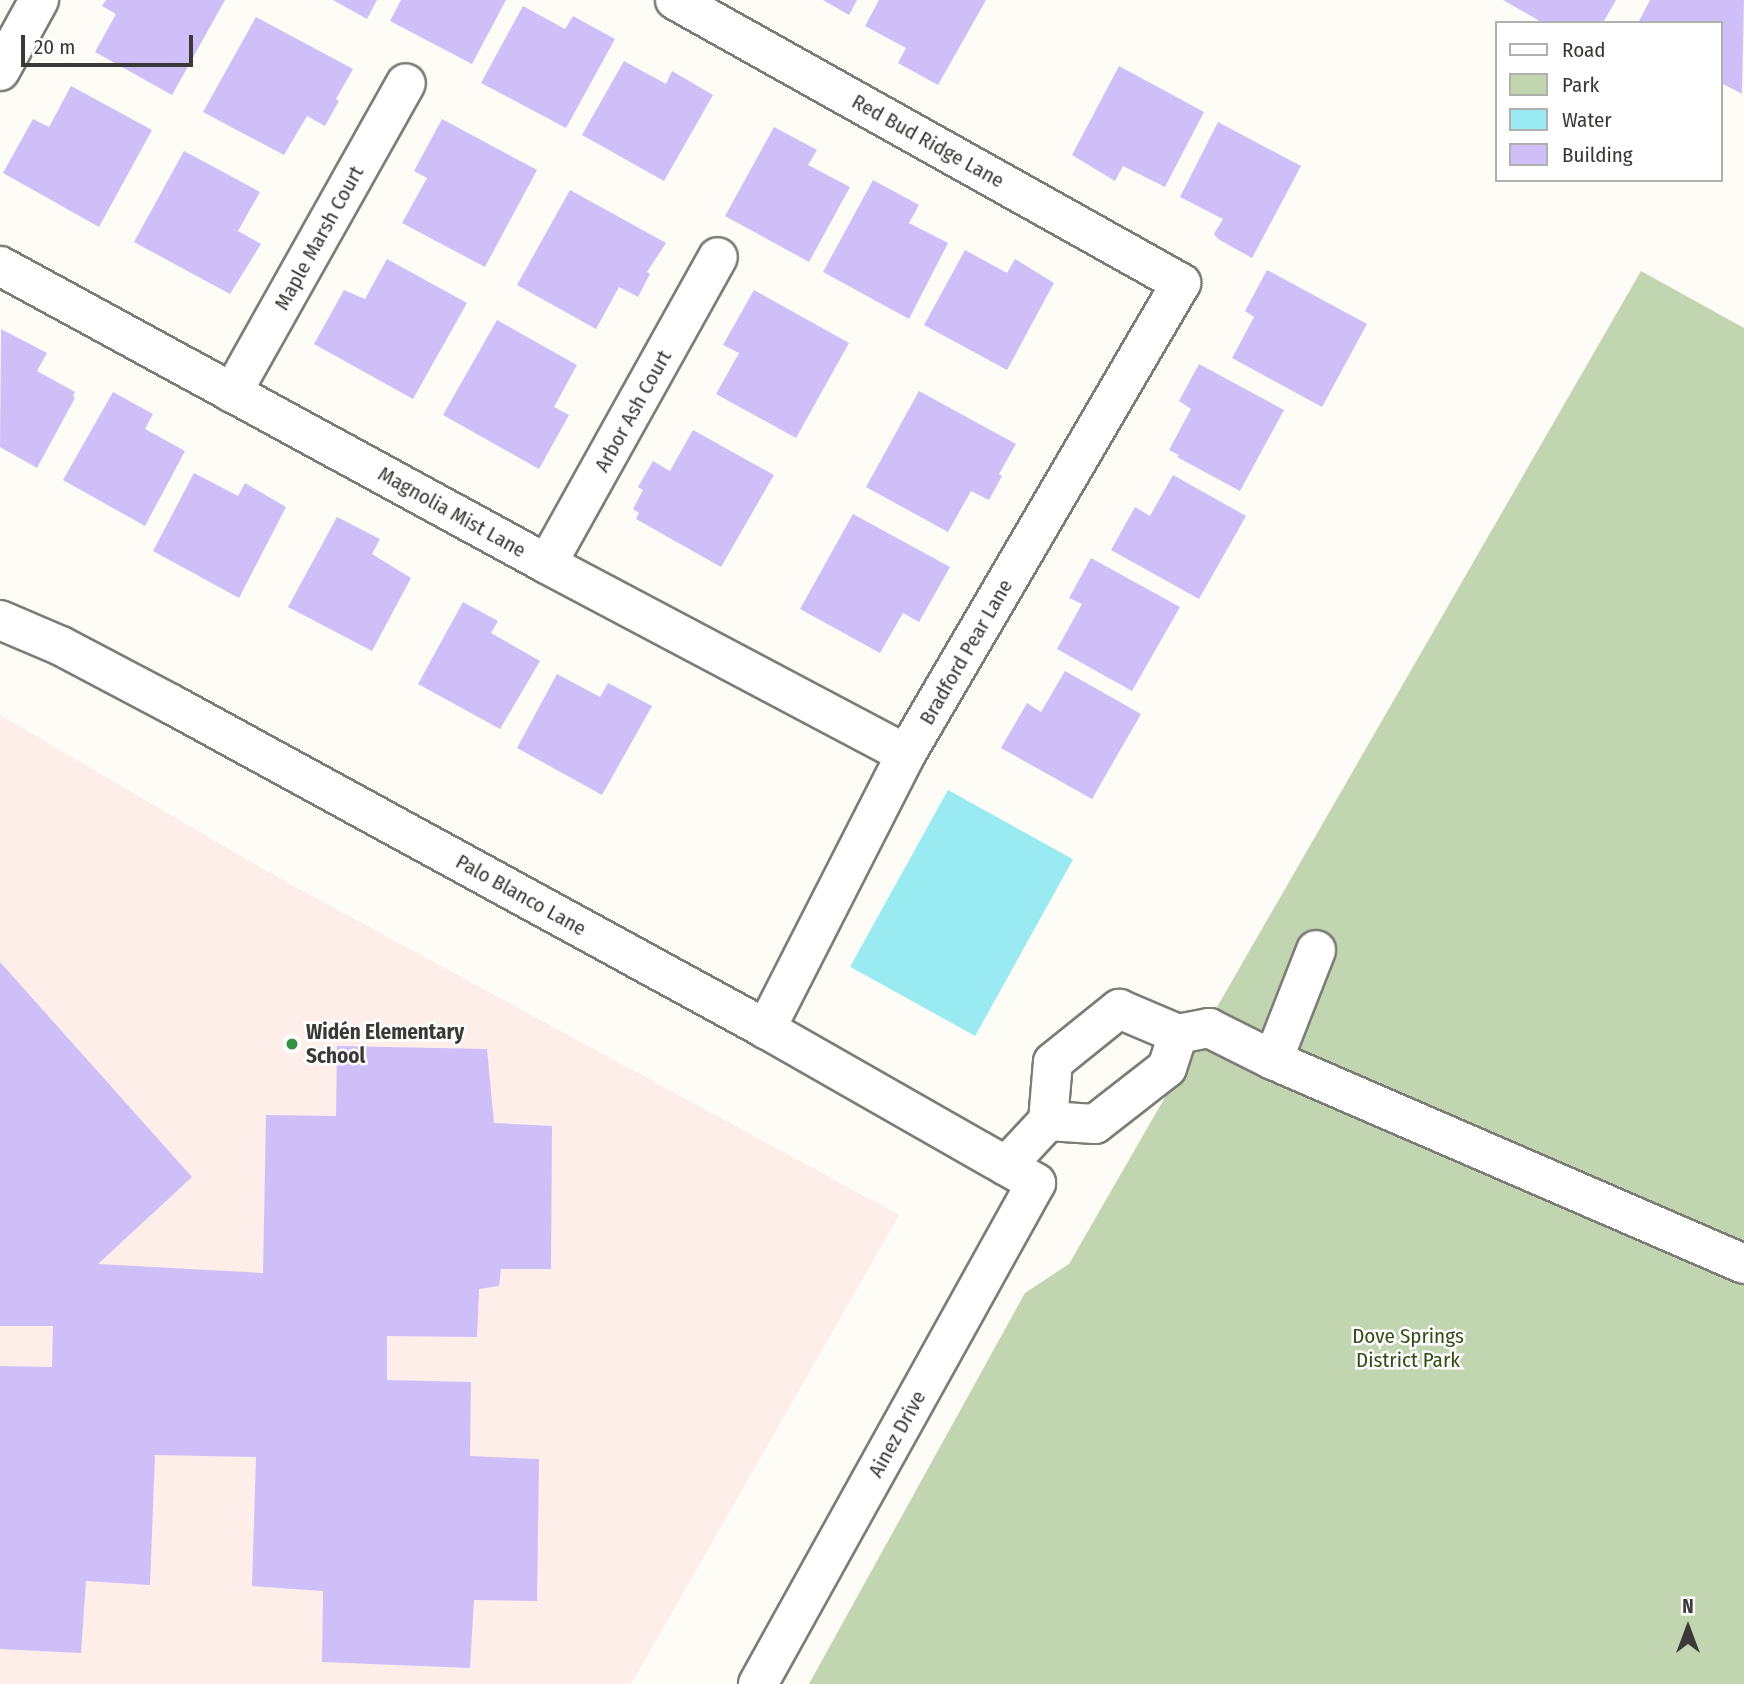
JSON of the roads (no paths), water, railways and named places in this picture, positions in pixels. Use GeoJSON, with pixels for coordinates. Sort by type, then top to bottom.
{"type":"FeatureCollection","features":[{"type":"Feature","properties":{"kind":"street"},"geometry":{"type":"LineString","coordinates":[[0,71],[39,0]]}},
{"type":"Feature","properties":{"kind":"street","name":"Red Bud Ridge Lane"},"geometry":{"type":"LineString","coordinates":[[675,0],[1181,283]]}},
{"type":"Feature","properties":{"kind":"street","name":"Maple Marsh Court"},"geometry":{"type":"LineString","coordinates":[[232,393],[407,83]]}},
{"type":"Feature","properties":{"kind":"street","name":"Arbor Ash Court"},"geometry":{"type":"LineString","coordinates":[[547,564],[718,257]]}},
{"type":"Feature","properties":{"kind":"street","name":"Magnolia Mist Lane"},"geometry":{"type":"LineString","coordinates":[[0,266],[547,564],[906,754]]}},
{"type":"Feature","properties":{"kind":"street","name":"Bradford Pear Lane"},"geometry":{"type":"LineString","coordinates":[[766,1029],[906,754],[1181,283]]}},
{"type":"Feature","properties":{"kind":"street","name":"Palo Blanco Lane"},"geometry":{"type":"LineString","coordinates":[[0,620],[61,646],[171,704],[766,1029],[1021,1175]]}},
{"type":"Feature","properties":{"kind":"street"},"geometry":{"type":"LineString","coordinates":[[1273,1060],[1316,950]]}},
{"type":"Feature","properties":{"kind":"street"},"geometry":{"type":"LineString","coordinates":[[1178,1034],[1167,1068],[1095,1124],[1048,1121],[1053,1062],[1119,1009],[1178,1034],[1209,1028],[1273,1060],[1744,1264]]}},
{"type":"Feature","properties":{"kind":"street","name":"Ainez Drive"},"geometry":{"type":"LineString","coordinates":[[758,1684],[1048,1121]]}},
{"type":"Feature","properties":{"kind":"water"},"geometry":{"type":"Polygon","coordinates":[[[948,790],[1073,859],[975,1036],[850,967],[948,790]]]}},
{"type":"Feature","properties":{"kind":"place","name":"Widén Elementary School"},"geometry":{"type":"Point","coordinates":[292,1044]}},
{"type":"Feature","properties":{"kind":"park label","name":"Dove Springs District Park"},"geometry":{"type":"Point","coordinates":[1408,1348]}}]}
